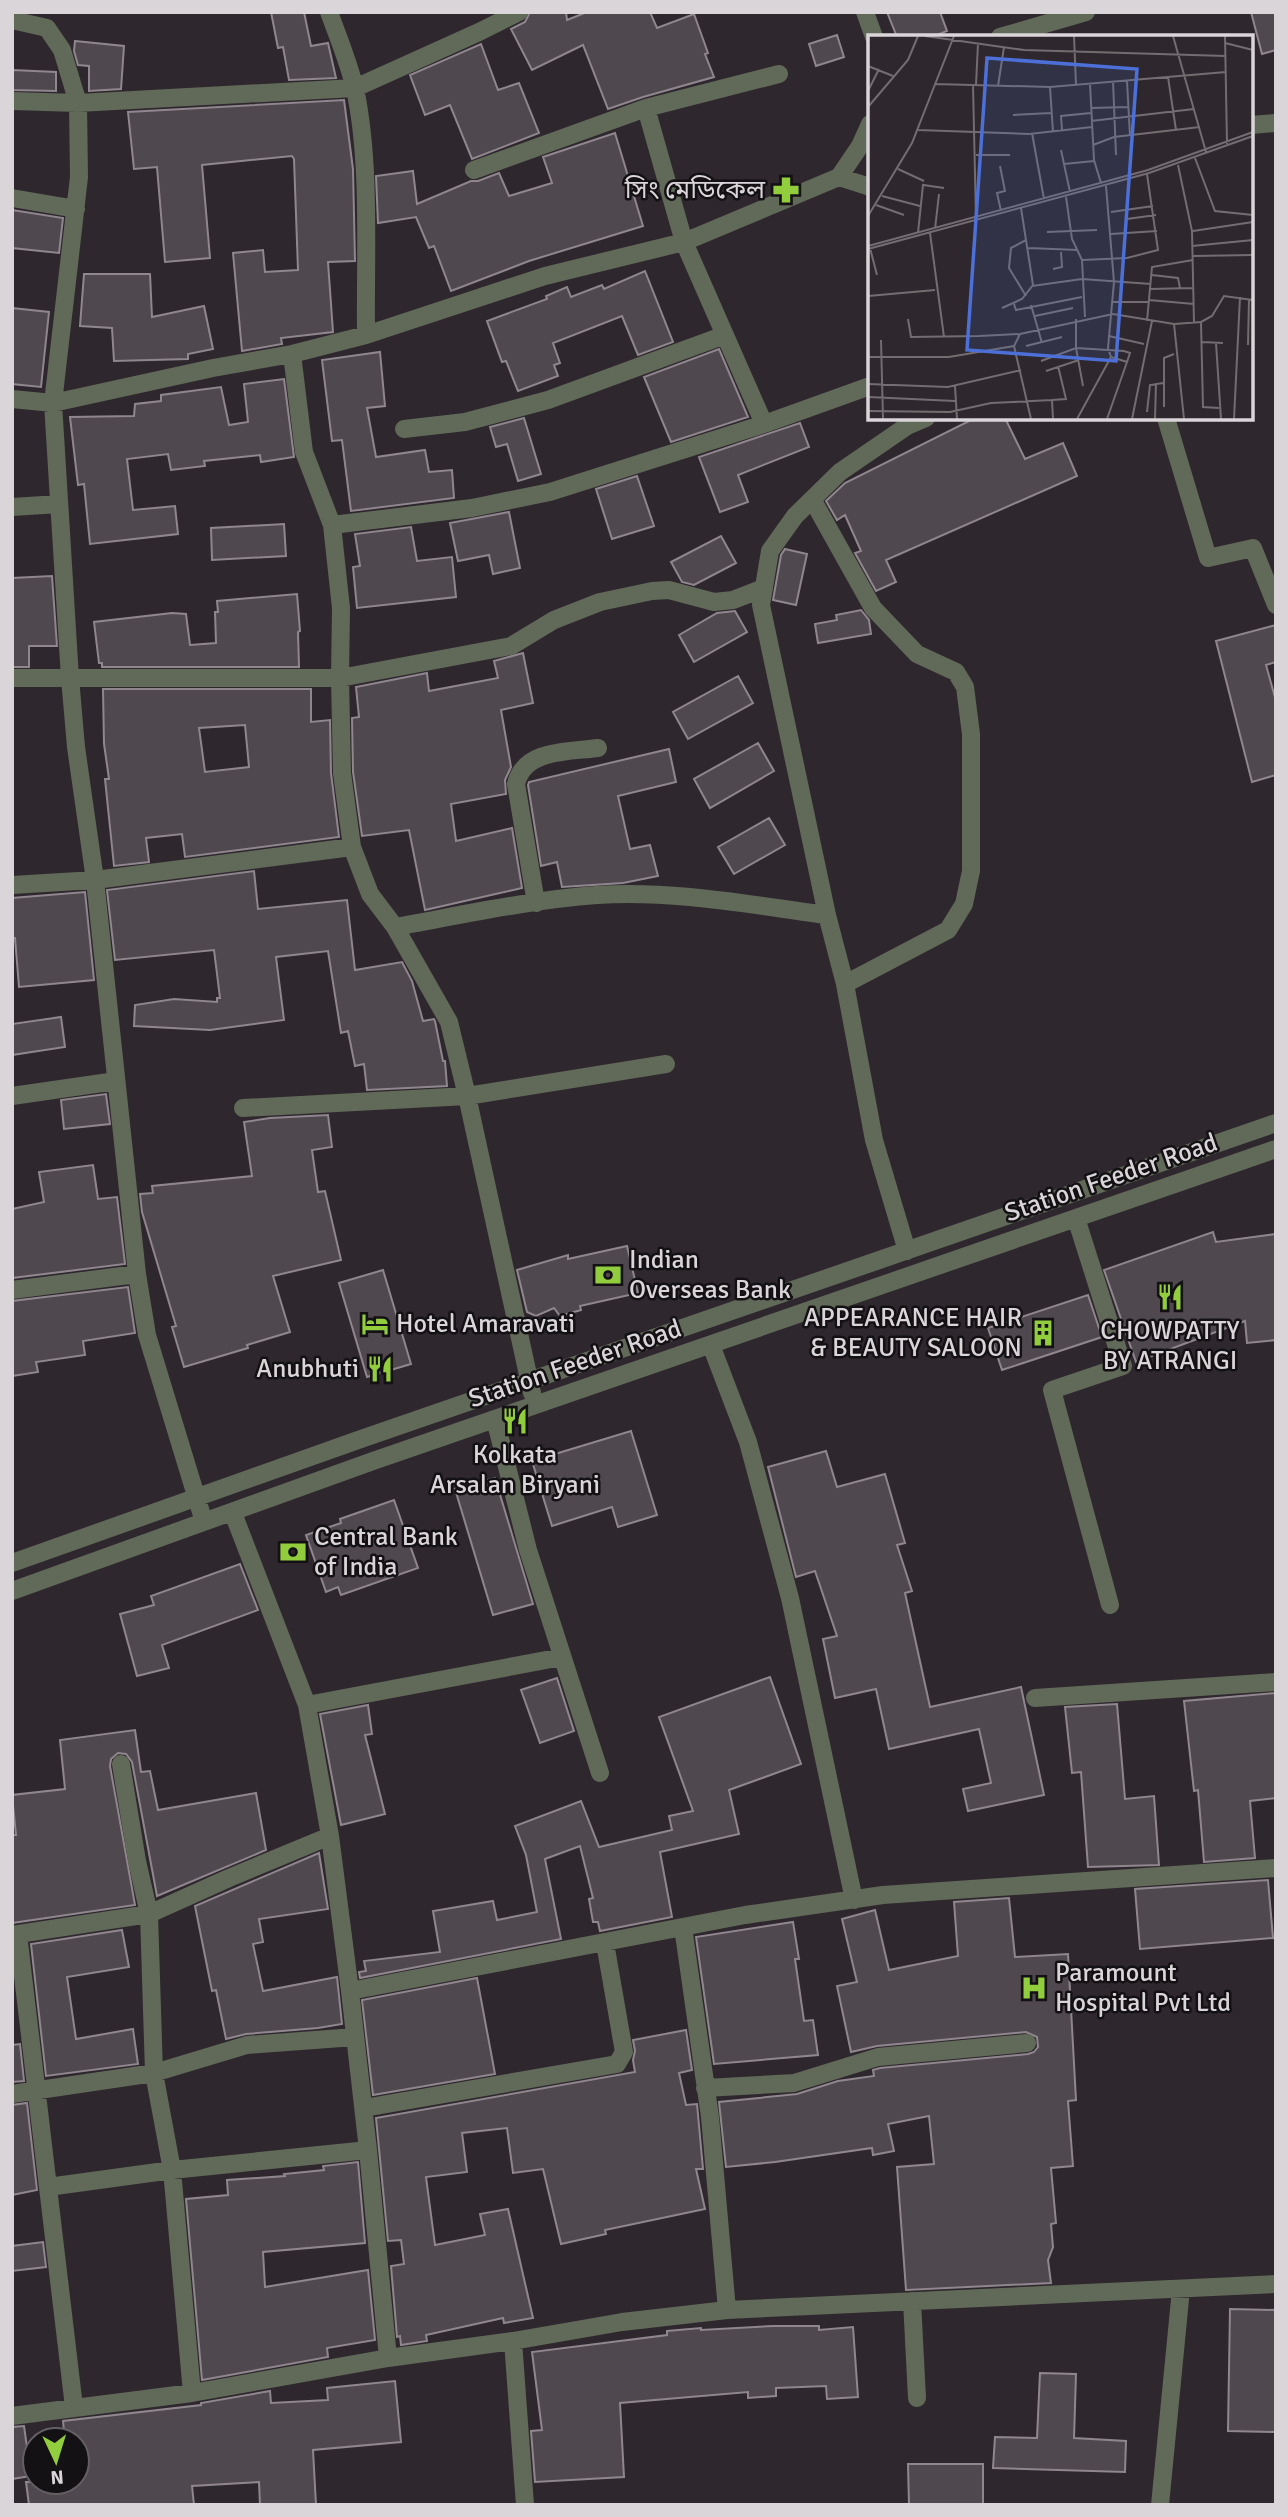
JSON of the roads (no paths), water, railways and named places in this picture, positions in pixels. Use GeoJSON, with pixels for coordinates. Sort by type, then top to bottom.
{"type":"FeatureCollection","features":[{"type":"Feature","properties":{"kind":"street"},"geometry":{"type":"LineString","coordinates":[[329,12],[355,88],[364,183],[366,335]]}},
{"type":"Feature","properties":{"kind":"street"},"geometry":{"type":"LineString","coordinates":[[12,101],[78,103],[355,88],[480,33],[519,12]]}},
{"type":"Feature","properties":{"kind":"street"},"geometry":{"type":"LineString","coordinates":[[865,12],[873,35]]}},
{"type":"Feature","properties":{"kind":"street"},"geometry":{"type":"LineString","coordinates":[[1007,35],[1086,12]]}},
{"type":"Feature","properties":{"kind":"street"},"geometry":{"type":"LineString","coordinates":[[12,20],[50,20],[78,103],[79,177],[53,403],[76,747],[95,880],[137,1274],[147,1335],[204,1522]]}},
{"type":"Feature","properties":{"kind":"street"},"geometry":{"type":"LineString","coordinates":[[474,170],[646,108],[779,74]]}},
{"type":"Feature","properties":{"kind":"street"},"geometry":{"type":"LineString","coordinates":[[646,108],[684,242],[764,424]]}},
{"type":"Feature","properties":{"kind":"street"},"geometry":{"type":"LineString","coordinates":[[1253,125],[1276,122]]}},
{"type":"Feature","properties":{"kind":"street"},"geometry":{"type":"LineString","coordinates":[[12,399],[53,403],[213,368],[292,354],[366,335],[545,276],[684,242],[839,177],[860,146],[868,128]]}},
{"type":"Feature","properties":{"kind":"street"},"geometry":{"type":"LineString","coordinates":[[839,177],[868,186]]}},
{"type":"Feature","properties":{"kind":"street"},"geometry":{"type":"LineString","coordinates":[[12,198],[76,209]]}},
{"type":"Feature","properties":{"kind":"street"},"geometry":{"type":"LineString","coordinates":[[404,429],[465,422],[548,400],[725,335]]}},
{"type":"Feature","properties":{"kind":"street"},"geometry":{"type":"LineString","coordinates":[[292,354],[304,452],[332,525],[341,608],[342,772],[352,847],[370,894],[395,927],[449,1022],[535,1405]]}},
{"type":"Feature","properties":{"kind":"street"},"geometry":{"type":"LineString","coordinates":[[332,525],[472,508],[550,492],[764,424],[868,387]]}},
{"type":"Feature","properties":{"kind":"street"},"geometry":{"type":"LineString","coordinates":[[1167,420],[1208,558],[1253,548],[1276,605]]}},
{"type":"Feature","properties":{"kind":"street"},"geometry":{"type":"LineString","coordinates":[[905,422],[840,472],[794,516],[770,551],[761,605],[827,915],[845,984],[874,1140],[907,1251]]}},
{"type":"Feature","properties":{"kind":"street"},"geometry":{"type":"LineString","coordinates":[[812,499],[873,608],[917,654],[956,671],[965,687],[971,734],[971,871],[964,904],[948,930],[845,984]]}},
{"type":"Feature","properties":{"kind":"street"},"geometry":{"type":"LineString","coordinates":[[12,507],[59,504]]}},
{"type":"Feature","properties":{"kind":"street"},"geometry":{"type":"LineString","coordinates":[[12,678],[340,678],[511,646],[554,620],[600,602],[669,590],[714,602],[733,600],[764,588]]}},
{"type":"Feature","properties":{"kind":"street"},"geometry":{"type":"LineString","coordinates":[[536,903],[516,784],[519,772],[528,761],[543,756],[598,748]]}},
{"type":"Feature","properties":{"kind":"street"},"geometry":{"type":"LineString","coordinates":[[12,885],[95,880],[352,847]]}},
{"type":"Feature","properties":{"kind":"street"},"geometry":{"type":"LineString","coordinates":[[395,927],[597,895],[678,896],[827,915]]}},
{"type":"Feature","properties":{"kind":"street"},"geometry":{"type":"LineString","coordinates":[[243,1108],[467,1096],[666,1064]]}},
{"type":"Feature","properties":{"kind":"street"},"geometry":{"type":"LineString","coordinates":[[12,1096],[116,1081]]}},
{"type":"Feature","properties":{"kind":"street","name":"Station Feeder Road"},"geometry":{"type":"LineString","coordinates":[[12,1563],[1276,1123]]}},
{"type":"Feature","properties":{"kind":"street","name":"Station Feeder Road"},"geometry":{"type":"LineString","coordinates":[[12,1591],[535,1405],[1276,1149]]}},
{"type":"Feature","properties":{"kind":"street"},"geometry":{"type":"LineString","coordinates":[[1076,1218],[1123,1366],[1052,1390],[1110,1605]]}},
{"type":"Feature","properties":{"kind":"street"},"geometry":{"type":"LineString","coordinates":[[12,1290],[137,1274]]}},
{"type":"Feature","properties":{"kind":"street"},"geometry":{"type":"LineString","coordinates":[[711,1345],[748,1442],[790,1598],[854,1900]]}},
{"type":"Feature","properties":{"kind":"street"},"geometry":{"type":"LineString","coordinates":[[495,1419],[528,1550],[600,1773]]}},
{"type":"Feature","properties":{"kind":"street"},"geometry":{"type":"LineString","coordinates":[[233,1513],[307,1705],[330,1836],[350,1992],[388,2358]]}},
{"type":"Feature","properties":{"kind":"street"},"geometry":{"type":"LineString","coordinates":[[307,1705],[562,1657]]}},
{"type":"Feature","properties":{"kind":"street"},"geometry":{"type":"LineString","coordinates":[[1035,1698],[1276,1682]]}},
{"type":"Feature","properties":{"kind":"street"},"geometry":{"type":"LineString","coordinates":[[121,1764],[149,1914],[155,2073],[172,2170],[192,2393]]}},
{"type":"Feature","properties":{"kind":"street"},"geometry":{"type":"LineString","coordinates":[[74,2407],[37,2091],[15,1935],[149,1914],[330,1836]]}},
{"type":"Feature","properties":{"kind":"street"},"geometry":{"type":"LineString","coordinates":[[350,1992],[745,1915],[883,1895],[1276,1868]]}},
{"type":"Feature","properties":{"kind":"street"},"geometry":{"type":"LineString","coordinates":[[682,1927],[710,2116],[727,2310]]}},
{"type":"Feature","properties":{"kind":"street"},"geometry":{"type":"LineString","coordinates":[[364,2108],[617,2064],[624,2052],[605,1943]]}},
{"type":"Feature","properties":{"kind":"street"},"geometry":{"type":"LineString","coordinates":[[12,2094],[155,2073],[247,2045],[355,2037]]}},
{"type":"Feature","properties":{"kind":"street"},"geometry":{"type":"LineString","coordinates":[[705,2088],[794,2083],[878,2057],[1027,2043]]}},
{"type":"Feature","properties":{"kind":"street"},"geometry":{"type":"LineString","coordinates":[[48,2187],[172,2170],[368,2150]]}},
{"type":"Feature","properties":{"kind":"street"},"geometry":{"type":"LineString","coordinates":[[12,2416],[192,2393],[388,2358],[513,2342],[622,2322],[727,2310],[1276,2284]]}},
{"type":"Feature","properties":{"kind":"street"},"geometry":{"type":"LineString","coordinates":[[1160,2505],[1181,2288]]}},
{"type":"Feature","properties":{"kind":"street"},"geometry":{"type":"LineString","coordinates":[[912,2301],[917,2398]]}},
{"type":"Feature","properties":{"kind":"street"},"geometry":{"type":"LineString","coordinates":[[513,2342],[525,2505]]}},
{"type":"Feature","properties":{"kind":"place","name":"সিং মেডিকেল"},"geometry":{"type":"Point","coordinates":[786,190]}},
{"type":"Feature","properties":{"kind":"place","name":"Indian Overseas Bank"},"geometry":{"type":"Point","coordinates":[608,1275]}},
{"type":"Feature","properties":{"kind":"place","name":"CHOWPATTY BY ATRANGI"},"geometry":{"type":"Point","coordinates":[1170,1297]}},
{"type":"Feature","properties":{"kind":"place","name":"Hotel Amaravati"},"geometry":{"type":"Point","coordinates":[375,1324]}},
{"type":"Feature","properties":{"kind":"place","name":"APPEARANCE HAIR & BEAUTY SALOON"},"geometry":{"type":"Point","coordinates":[1043,1333]}},
{"type":"Feature","properties":{"kind":"place","name":"Anubhuti"},"geometry":{"type":"Point","coordinates":[380,1369]}},
{"type":"Feature","properties":{"kind":"place","name":"Kolkata Arsalan Biryani"},"geometry":{"type":"Point","coordinates":[515,1421]}},
{"type":"Feature","properties":{"kind":"place","name":"Central Bank of India"},"geometry":{"type":"Point","coordinates":[293,1552]}},
{"type":"Feature","properties":{"kind":"place","name":"Paramount Hospital Pvt Ltd"},"geometry":{"type":"Point","coordinates":[1034,1988]}}]}
